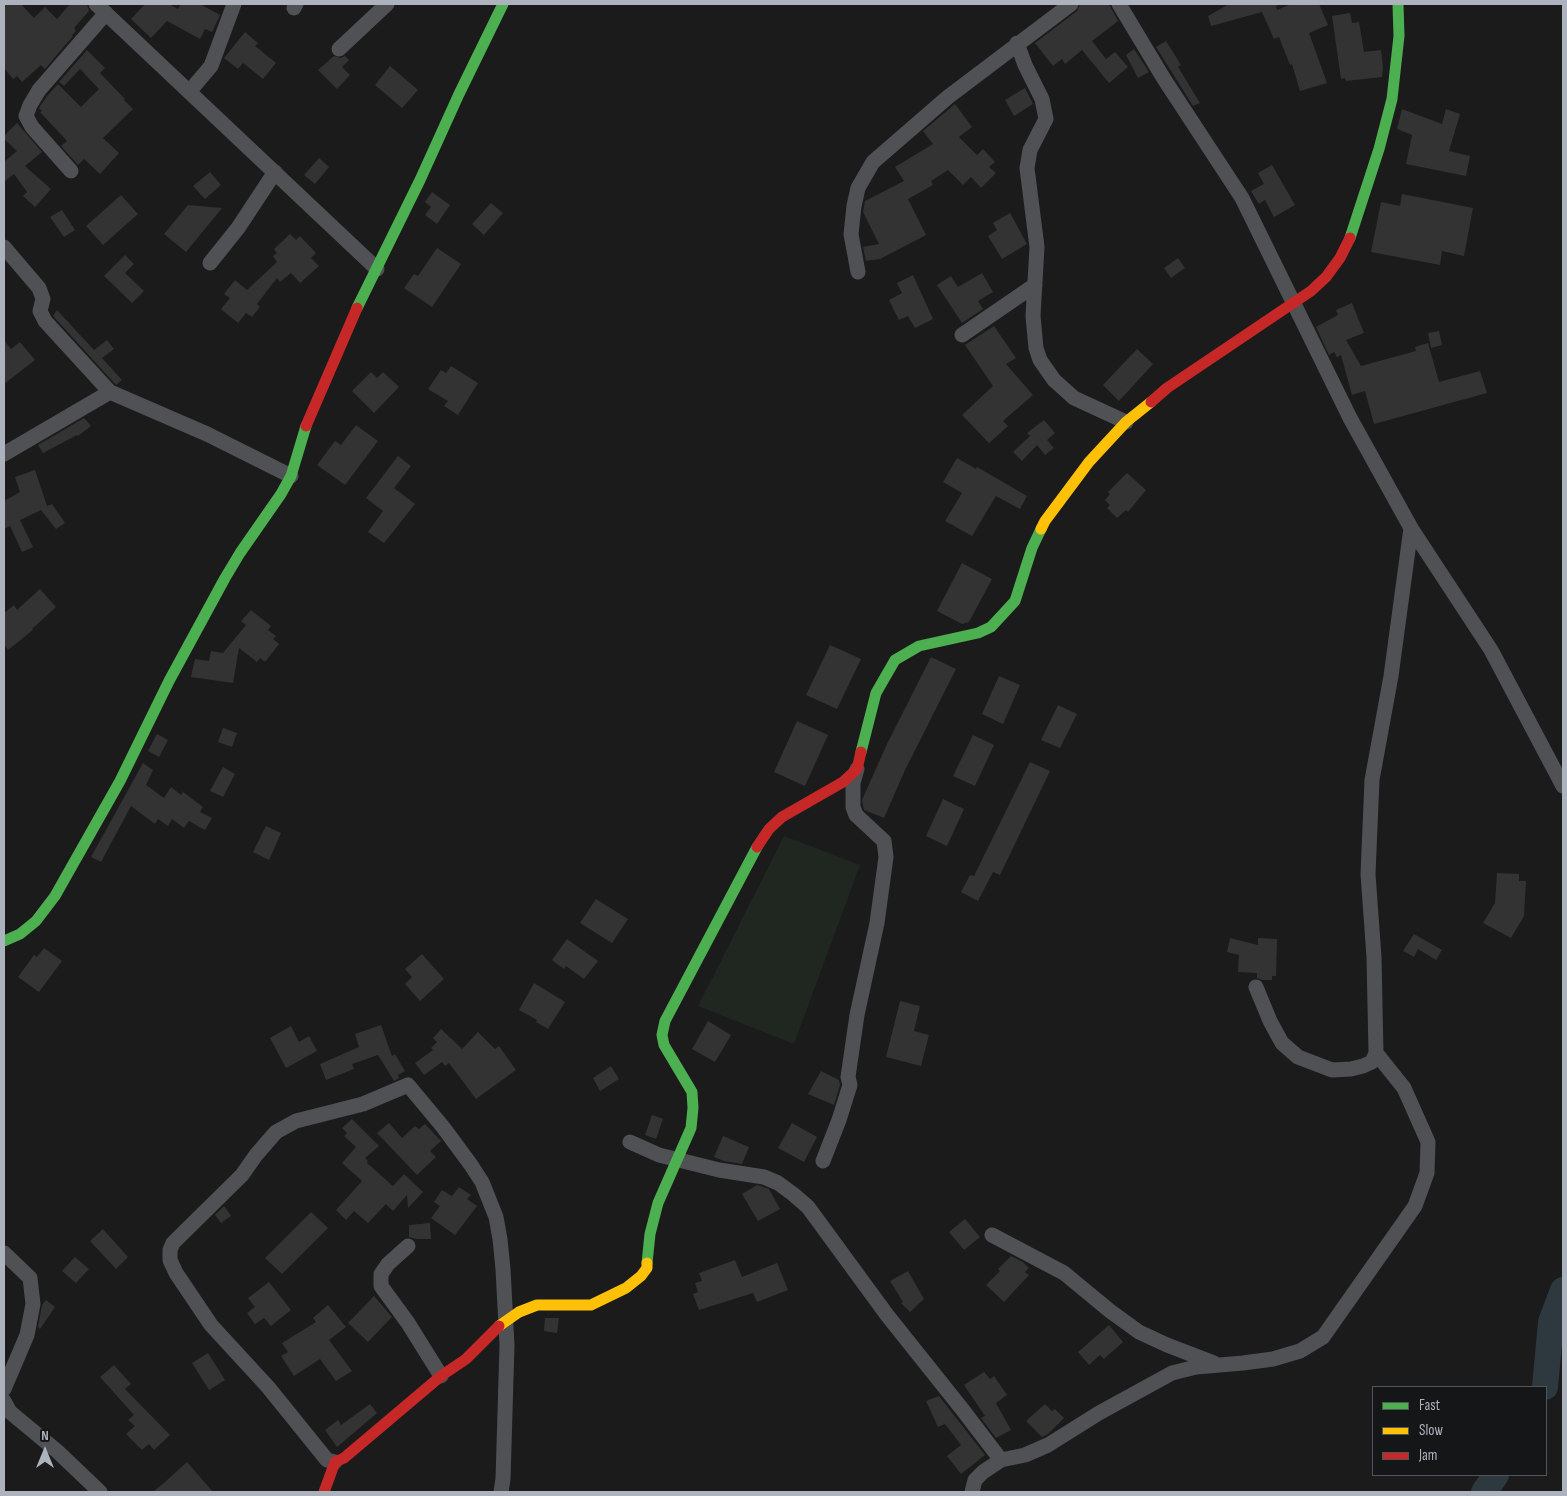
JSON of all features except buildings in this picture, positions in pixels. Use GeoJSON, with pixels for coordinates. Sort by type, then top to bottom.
{"type":"FeatureCollection","features":[{"type":"Feature","properties":{"kind":"street"},"geometry":{"type":"LineString","coordinates":[[189,92],[211,66],[234,4]]}},
{"type":"Feature","properties":{"kind":"street"},"geometry":{"type":"LineString","coordinates":[[339,50],[387,4]]}},
{"type":"Feature","properties":{"kind":"street"},"geometry":{"type":"LineString","coordinates":[[4,942],[20,934],[36,921],[55,896],[115,789],[169,681],[224,578],[281,494],[291,476],[307,422],[357,308],[420,180],[502,4]]}},
{"type":"Feature","properties":{"kind":"street"},"geometry":{"type":"LineString","coordinates":[[858,272],[851,234],[854,206],[858,188],[873,162],[948,97],[1071,4]]}},
{"type":"Feature","properties":{"kind":"street"},"geometry":{"type":"LineString","coordinates":[[1119,4],[1164,79],[1242,198],[1350,418],[1411,528],[1491,650],[1557,757],[1563,786]]}},
{"type":"Feature","properties":{"kind":"street"},"geometry":{"type":"LineString","coordinates":[[823,1161],[850,1085],[848,1077],[857,1015],[877,923],[886,857],[884,841],[856,815],[853,806],[853,783],[876,693],[895,660],[919,646],[978,633],[991,626],[1003,615],[1015,600],[1032,548],[1045,521],[1089,462],[1126,422],[1168,388],[1311,291],[1326,277],[1340,258],[1352,234],[1379,150],[1392,100],[1399,36],[1398,4]]}},
{"type":"Feature","properties":{"kind":"street"},"geometry":{"type":"LineString","coordinates":[[70,171],[32,127],[26,116],[39,90],[101,8],[376,269]]}},
{"type":"Feature","properties":{"kind":"street"},"geometry":{"type":"LineString","coordinates":[[1017,43],[1027,71],[1042,99],[1046,119],[1027,158],[1036,247],[1032,316],[1033,332],[1040,360],[1054,380],[1074,398],[1126,422]]}},
{"type":"Feature","properties":{"kind":"street"},"geometry":{"type":"LineString","coordinates":[[210,263],[238,228],[274,172]]}},
{"type":"Feature","properties":{"kind":"street"},"geometry":{"type":"LineString","coordinates":[[4,248],[39,288],[42,299],[40,311],[45,321],[110,392],[207,434],[291,476]]}},
{"type":"Feature","properties":{"kind":"street"},"geometry":{"type":"LineString","coordinates":[[962,335],[1035,285]]}},
{"type":"Feature","properties":{"kind":"street"},"geometry":{"type":"LineString","coordinates":[[4,454],[110,392]]}},
{"type":"Feature","properties":{"kind":"street"},"geometry":{"type":"LineString","coordinates":[[1256,987],[1270,1021],[1282,1043],[1298,1057],[1332,1070],[1351,1069],[1372,1062],[1376,1053],[1374,957],[1368,874],[1372,780],[1390,676],[1411,528]]}},
{"type":"Feature","properties":{"kind":"street"},"geometry":{"type":"LineString","coordinates":[[501,1492],[507,1344],[506,1321],[500,1239],[496,1216],[482,1182],[471,1165],[443,1127],[408,1085],[363,1104],[296,1122],[276,1132],[242,1175],[173,1242],[170,1250],[170,1260],[176,1274],[211,1325],[268,1387],[327,1460],[335,1462],[344,1458],[441,1376],[466,1359],[506,1321],[519,1312],[537,1305],[591,1305],[626,1288],[641,1276],[647,1268],[650,1234],[658,1203],[691,1128],[692,1092],[664,1045],[662,1035],[665,1021],[769,829],[782,817],[843,782],[856,769]]}},
{"type":"Feature","properties":{"kind":"street"},"geometry":{"type":"LineString","coordinates":[[972,1492],[975,1480],[1001,1460],[1025,1455],[1048,1445],[1099,1413],[1172,1373],[1196,1367],[1273,1359],[1300,1351],[1323,1337],[1415,1206],[1427,1173],[1428,1142],[1404,1088],[1376,1053]]}},
{"type":"Feature","properties":{"kind":"street"},"geometry":{"type":"LineString","coordinates":[[630,1142],[660,1155],[719,1170],[764,1177],[785,1189],[808,1207],[887,1315],[1001,1460]]}},
{"type":"Feature","properties":{"kind":"street"},"geometry":{"type":"LineString","coordinates":[[992,1235],[1064,1273],[1139,1332],[1184,1352],[1220,1365]]}},
{"type":"Feature","properties":{"kind":"street"},"geometry":{"type":"LineString","coordinates":[[408,1246],[388,1264],[381,1274],[381,1286],[408,1323],[441,1376]]}},
{"type":"Feature","properties":{"kind":"street"},"geometry":{"type":"LineString","coordinates":[[4,1253],[30,1278],[33,1304],[27,1335],[4,1390]]}},
{"type":"Feature","properties":{"kind":"street"},"geometry":{"type":"LineString","coordinates":[[4,1401],[10,1412],[51,1445],[100,1492]]}},
{"type":"Feature","properties":{"kind":"street"},"geometry":{"type":"LineString","coordinates":[[324,1492],[335,1462]]}},
{"type":"Feature","properties":{"kind":"shaded area"},"geometry":{"type":"Polygon","coordinates":[[[784,836],[860,865],[794,1044],[698,1006],[784,836]]]}},
{"type":"Feature","properties":{"kind":"waterway"},"geometry":{"type":"LineString","coordinates":[[1545,1386],[1551,1322],[1563,1290]]}},
{"type":"Feature","properties":{"kind":"waterway"},"geometry":{"type":"LineString","coordinates":[[1484,1492],[1495,1476]]}},
{"type":"Feature","properties":{"kind":"traffic: fast"},"geometry":{"type":"LineString","coordinates":[[357,308],[503,4]]}},
{"type":"Feature","properties":{"kind":"traffic: fast"},"geometry":{"type":"LineString","coordinates":[[1350,238],[1379,149],[1392,99],[1399,36],[1398,4]]}},
{"type":"Feature","properties":{"kind":"traffic: fast"},"geometry":{"type":"LineString","coordinates":[[4,941],[20,934],[36,921],[55,896],[120,781],[169,681],[225,578],[291,476],[306,426]]}},
{"type":"Feature","properties":{"kind":"traffic: fast"},"geometry":{"type":"LineString","coordinates":[[861,752],[876,693],[895,660],[919,646],[978,633],[991,627],[1015,601],[1032,548],[1041,529]]}},
{"type":"Feature","properties":{"kind":"traffic: fast"},"geometry":{"type":"LineString","coordinates":[[647,1263],[650,1234],[658,1203],[691,1128],[693,1108],[692,1092],[664,1045],[662,1035],[665,1021],[757,847]]}},
{"type":"Feature","properties":{"kind":"traffic: slow"},"geometry":{"type":"LineString","coordinates":[[1041,529],[1089,462],[1126,422],[1151,402]]}},
{"type":"Feature","properties":{"kind":"traffic: slow"},"geometry":{"type":"LineString","coordinates":[[499,1326],[519,1312],[537,1305],[591,1305],[626,1288],[641,1276],[647,1268],[647,1263]]}},
{"type":"Feature","properties":{"kind":"traffic: jam"},"geometry":{"type":"LineString","coordinates":[[1151,402],[1167,388],[1311,291],[1326,277],[1340,258],[1350,238]]}},
{"type":"Feature","properties":{"kind":"traffic: jam"},"geometry":{"type":"LineString","coordinates":[[306,426],[357,308]]}},
{"type":"Feature","properties":{"kind":"traffic: jam"},"geometry":{"type":"LineString","coordinates":[[757,847],[769,829],[782,817],[843,782],[857,769],[861,752]]}},
{"type":"Feature","properties":{"kind":"traffic: jam"},"geometry":{"type":"LineString","coordinates":[[324,1492],[335,1462],[344,1458],[441,1376],[466,1359],[499,1326]]}}]}
